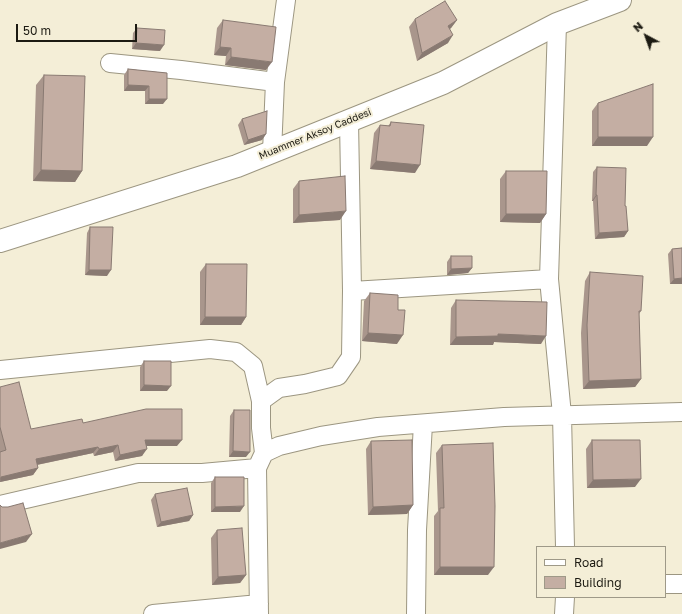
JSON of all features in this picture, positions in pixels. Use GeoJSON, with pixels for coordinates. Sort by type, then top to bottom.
{"type":"FeatureCollection","features":[{"type":"Feature","properties":{"kind":"street"},"geometry":{"type":"LineString","coordinates":[[272,152],[275,82],[286,0]]}},
{"type":"Feature","properties":{"kind":"street","name":"Muammer Aksoy Caddesi"},"geometry":{"type":"LineString","coordinates":[[0,241],[237,166],[443,84],[557,24],[620,0]]}},
{"type":"Feature","properties":{"kind":"street"},"geometry":{"type":"LineString","coordinates":[[557,24],[549,280],[562,415],[565,546]]}},
{"type":"Feature","properties":{"kind":"street"},"geometry":{"type":"LineString","coordinates":[[110,63],[275,82]]}},
{"type":"Feature","properties":{"kind":"street"},"geometry":{"type":"LineString","coordinates":[[262,401],[279,388],[305,384],[338,376],[351,358],[352,291],[349,121]]}},
{"type":"Feature","properties":{"kind":"street"},"geometry":{"type":"LineString","coordinates":[[352,291],[549,280]]}},
{"type":"Feature","properties":{"kind":"street"},"geometry":{"type":"LineString","coordinates":[[0,370],[210,349],[236,352],[253,366],[262,401],[260,428],[259,609],[152,614]]}},
{"type":"Feature","properties":{"kind":"street"},"geometry":{"type":"LineString","coordinates":[[0,505],[138,473],[202,473],[260,460],[279,446],[321,436],[378,427],[504,417],[682,412]]}},
{"type":"Feature","properties":{"kind":"street"},"geometry":{"type":"LineString","coordinates":[[416,614],[417,530],[423,424]]}},
{"type":"Feature","properties":{"kind":"street"},"geometry":{"type":"LineString","coordinates":[[666,584],[682,584]]}},
{"type":"Feature","properties":{"kind":"street"},"geometry":{"type":"LineString","coordinates":[[564,614],[565,598]]}},
{"type":"Feature","properties":{"kind":"building"},"geometry":{"type":"Polygon","coordinates":[[[445,1],[457,20],[448,26],[453,35],[422,53],[415,19],[445,1]]]}},
{"type":"Feature","properties":{"kind":"building"},"geometry":{"type":"Polygon","coordinates":[[[223,20],[276,27],[272,62],[231,57],[231,48],[220,47],[223,20]]]}},
{"type":"Feature","properties":{"kind":"building"},"geometry":{"type":"Polygon","coordinates":[[[137,28],[165,30],[164,45],[136,43],[137,28]]]}},
{"type":"Feature","properties":{"kind":"building"},"geometry":{"type":"Polygon","coordinates":[[[128,69],[167,73],[167,99],[149,99],[149,86],[128,85],[128,69]]]}},
{"type":"Feature","properties":{"kind":"building"},"geometry":{"type":"Polygon","coordinates":[[[44,75],[85,76],[82,171],[41,170],[44,75]]]}},
{"type":"Feature","properties":{"kind":"building"},"geometry":{"type":"Polygon","coordinates":[[[653,84],[653,137],[598,137],[598,103],[653,84]]]}},
{"type":"Feature","properties":{"kind":"building"},"geometry":{"type":"Polygon","coordinates":[[[267,111],[266,134],[248,140],[242,119],[267,111]]]}},
{"type":"Feature","properties":{"kind":"building"},"geometry":{"type":"Polygon","coordinates":[[[391,122],[424,125],[420,165],[376,161],[380,125],[390,126],[391,122]]]}},
{"type":"Feature","properties":{"kind":"building"},"geometry":{"type":"Polygon","coordinates":[[[597,167],[626,168],[625,206],[628,231],[599,233],[596,195],[597,167]]]}},
{"type":"Feature","properties":{"kind":"building"},"geometry":{"type":"Polygon","coordinates":[[[506,171],[547,171],[546,214],[506,214],[506,171]]]}},
{"type":"Feature","properties":{"kind":"building"},"geometry":{"type":"Polygon","coordinates":[[[345,176],[346,211],[299,215],[299,181],[345,176]]]}},
{"type":"Feature","properties":{"kind":"building"},"geometry":{"type":"Polygon","coordinates":[[[90,227],[113,227],[111,270],[89,270],[90,227]]]}},
{"type":"Feature","properties":{"kind":"building"},"geometry":{"type":"Polygon","coordinates":[[[682,248],[682,278],[674,279],[672,249],[682,248]]]}},
{"type":"Feature","properties":{"kind":"building"},"geometry":{"type":"Polygon","coordinates":[[[451,256],[472,256],[472,268],[451,269],[451,256]]]}},
{"type":"Feature","properties":{"kind":"building"},"geometry":{"type":"Polygon","coordinates":[[[206,264],[247,264],[246,317],[205,317],[206,264]]]}},
{"type":"Feature","properties":{"kind":"building"},"geometry":{"type":"Polygon","coordinates":[[[590,272],[643,276],[641,311],[639,311],[641,379],[589,381],[587,325],[590,272]]]}},
{"type":"Feature","properties":{"kind":"building"},"geometry":{"type":"Polygon","coordinates":[[[370,293],[398,295],[398,310],[405,310],[403,335],[368,333],[370,293]]]}},
{"type":"Feature","properties":{"kind":"building"},"geometry":{"type":"Polygon","coordinates":[[[456,300],[547,302],[546,336],[498,334],[498,336],[456,337],[456,300]]]}},
{"type":"Feature","properties":{"kind":"building"},"geometry":{"type":"Polygon","coordinates":[[[144,361],[171,361],[171,386],[144,385],[144,361]]]}},
{"type":"Feature","properties":{"kind":"building"},"geometry":{"type":"Polygon","coordinates":[[[19,382],[31,429],[82,419],[83,423],[146,409],[182,409],[182,440],[145,440],[147,449],[120,455],[118,445],[99,449],[98,447],[36,459],[38,468],[1,477],[0,479],[0,452],[6,450],[0,427],[0,387],[19,382]]]}},
{"type":"Feature","properties":{"kind":"building"},"geometry":{"type":"Polygon","coordinates":[[[234,410],[250,410],[250,452],[233,451],[234,410]]]}},
{"type":"Feature","properties":{"kind":"building"},"geometry":{"type":"Polygon","coordinates":[[[412,440],[413,505],[373,507],[371,441],[412,440]]]}},
{"type":"Feature","properties":{"kind":"building"},"geometry":{"type":"Polygon","coordinates":[[[592,440],[640,440],[641,479],[593,480],[592,440]]]}},
{"type":"Feature","properties":{"kind":"building"},"geometry":{"type":"Polygon","coordinates":[[[493,443],[495,506],[494,567],[440,567],[440,508],[444,508],[442,445],[493,443]]]}},
{"type":"Feature","properties":{"kind":"building"},"geometry":{"type":"Polygon","coordinates":[[[215,477],[244,477],[244,506],[215,507],[215,477]]]}},
{"type":"Feature","properties":{"kind":"building"},"geometry":{"type":"Polygon","coordinates":[[[187,488],[193,515],[161,522],[155,494],[187,488]]]}},
{"type":"Feature","properties":{"kind":"building"},"geometry":{"type":"Polygon","coordinates":[[[23,503],[32,534],[0,543],[0,505],[2,507],[8,507],[23,503]]]}},
{"type":"Feature","properties":{"kind":"building"},"geometry":{"type":"Polygon","coordinates":[[[242,528],[246,575],[218,577],[217,530],[242,528]]]}}]}
